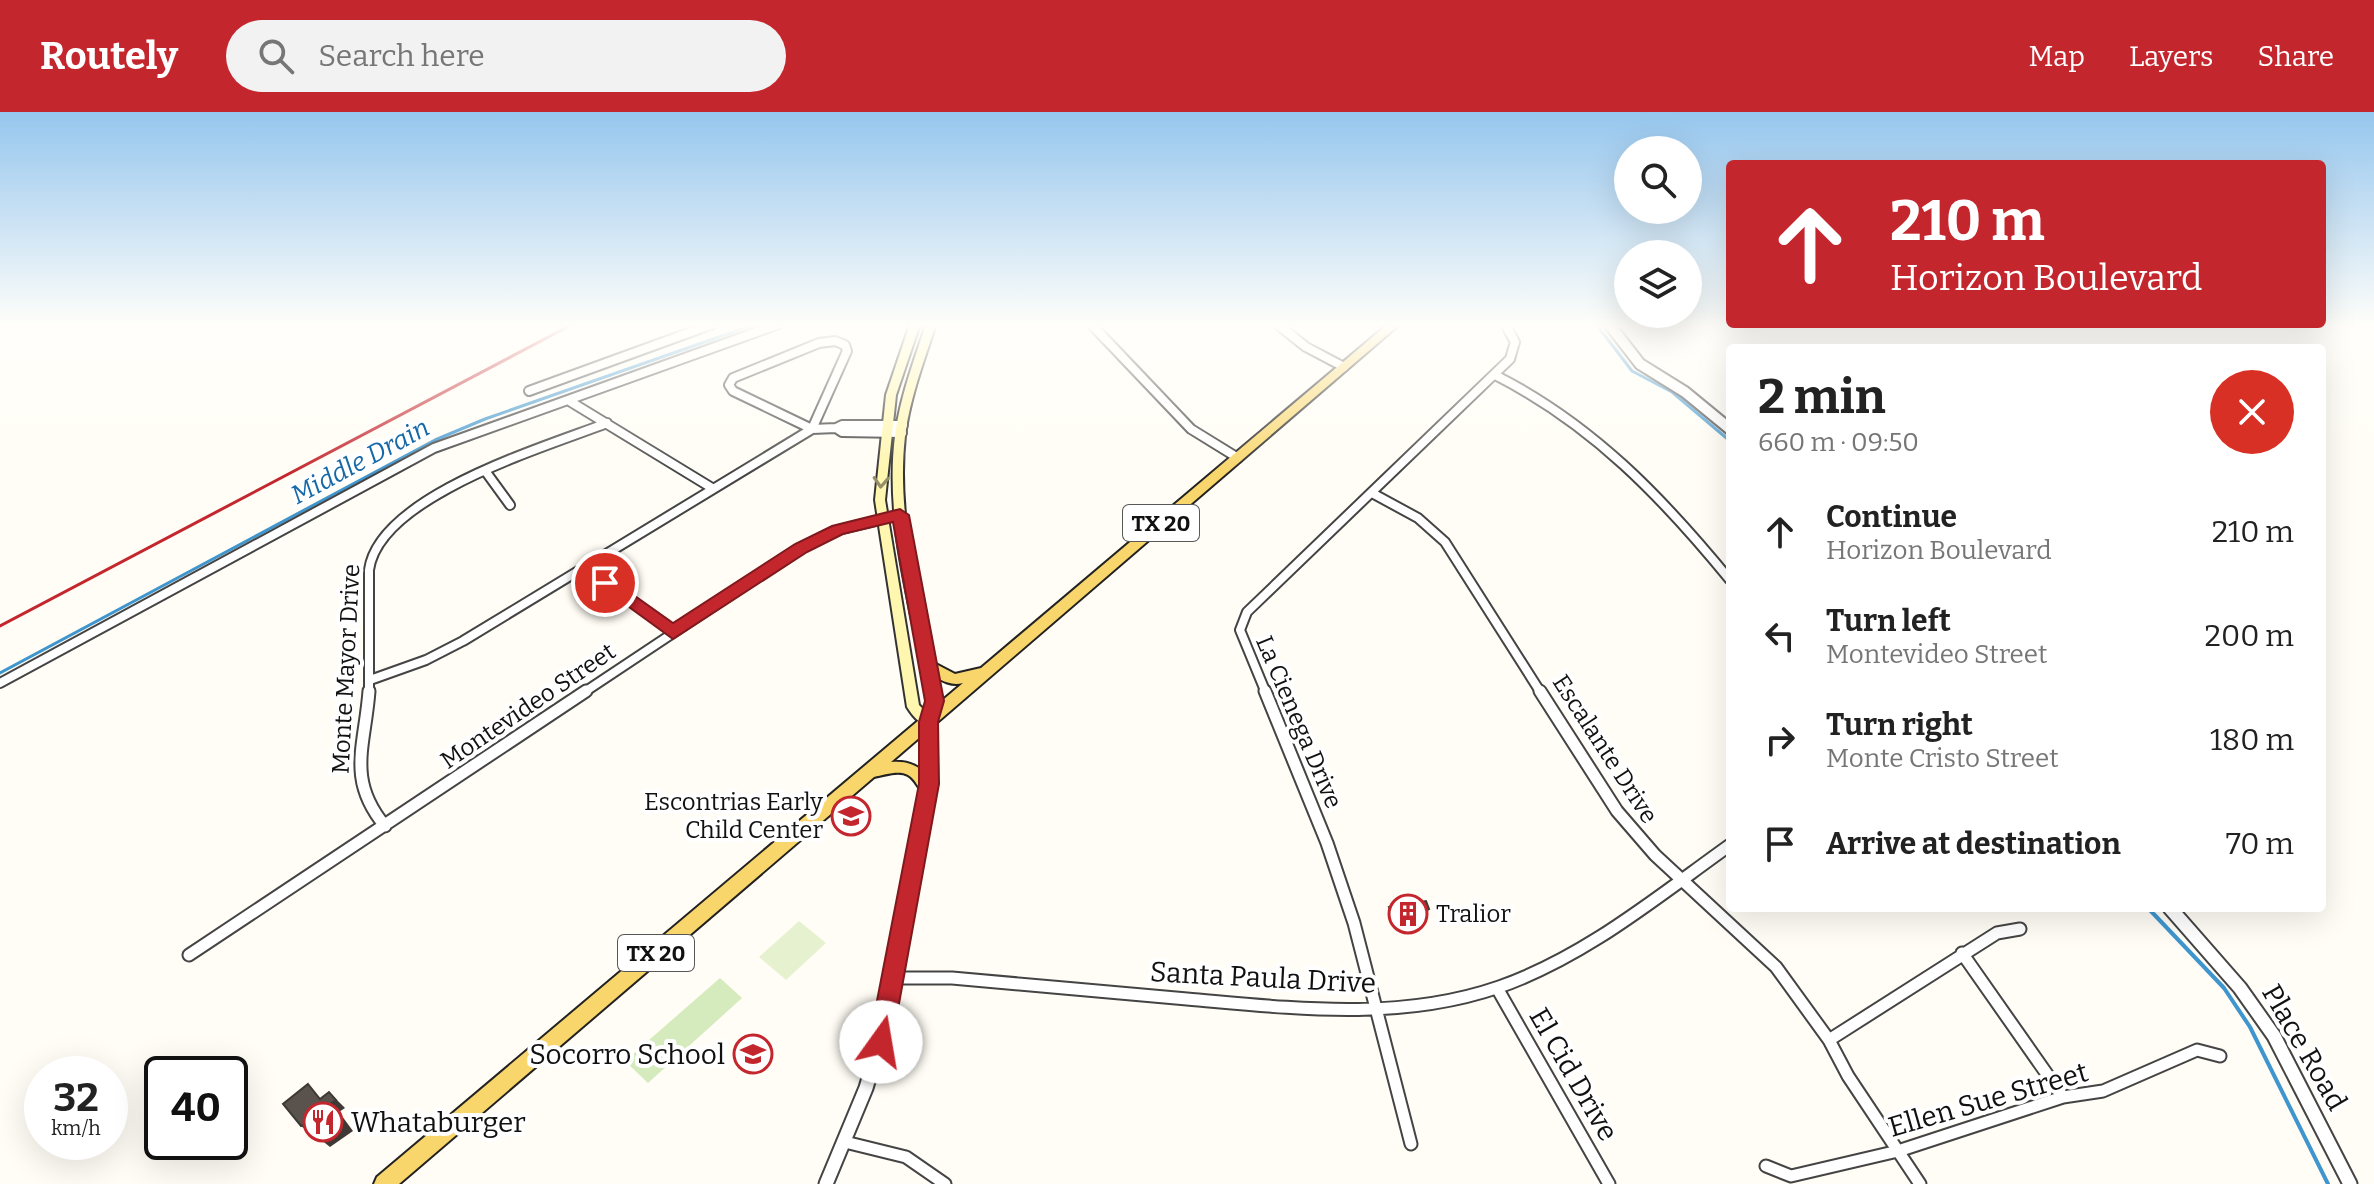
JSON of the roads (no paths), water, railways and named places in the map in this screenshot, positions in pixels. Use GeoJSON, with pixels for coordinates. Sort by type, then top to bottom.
{"type":"FeatureCollection","features":[{"type":"Feature","properties":{"kind":"main road"},"geometry":{"type":"LineString","coordinates":[[898,374],[891,395],[880,500],[913,707],[928,722],[935,701],[900,515],[898,476],[906,401],[915,374]]}},
{"type":"Feature","properties":{"kind":"main road","name":"TX 20"},"geometry":{"type":"LineString","coordinates":[[384,1184],[1336,374]]}},
{"type":"Feature","properties":{"kind":"main road"},"geometry":{"type":"LineString","coordinates":[[929,667],[954,680],[989,670]]}},
{"type":"Feature","properties":{"kind":"main road"},"geometry":{"type":"LineString","coordinates":[[870,771],[911,768],[920,773],[928,789]]}},
{"type":"Feature","properties":{"kind":"street"},"geometry":{"type":"LineString","coordinates":[[529,391],[576,374]]}},
{"type":"Feature","properties":{"kind":"street"},"geometry":{"type":"LineString","coordinates":[[0,683],[434,448],[640,374]]}},
{"type":"Feature","properties":{"kind":"street"},"geometry":{"type":"LineString","coordinates":[[743,374],[733,378],[729,385],[733,391],[812,429],[902,429]]}},
{"type":"Feature","properties":{"kind":"street"},"geometry":{"type":"LineString","coordinates":[[370,680],[442,653],[812,429],[837,374]]}},
{"type":"Feature","properties":{"kind":"street"},"geometry":{"type":"LineString","coordinates":[[1139,374],[1191,429],[1238,458]]}},
{"type":"Feature","properties":{"kind":"street"},"geometry":{"type":"LineString","coordinates":[[1656,374],[1685,392],[1726,426]]}},
{"type":"Feature","properties":{"kind":"street"},"geometry":{"type":"LineString","coordinates":[[1495,375],[1560,410],[1626,464],[1681,519],[1726,575]]}},
{"type":"Feature","properties":{"kind":"street","name":"La Cienega Drive"},"geometry":{"type":"LineString","coordinates":[[1411,1144],[1354,923],[1327,843],[1240,630],[1247,612],[1495,375]]}},
{"type":"Feature","properties":{"kind":"street"},"geometry":{"type":"LineString","coordinates":[[571,402],[712,488]]}},
{"type":"Feature","properties":{"kind":"street","name":"Monte Mayor Drive"},"geometry":{"type":"LineString","coordinates":[[385,826],[371,811],[360,787],[370,680],[369,569],[377,541],[385,529],[408,511],[486,472],[607,423]]}},
{"type":"Feature","properties":{"kind":"street"},"geometry":{"type":"LineString","coordinates":[[486,472],[510,505]]}},
{"type":"Feature","properties":{"kind":"street","name":"Escalante Drive"},"geometry":{"type":"LineString","coordinates":[[1372,493],[1418,518],[1453,551],[1617,811],[1681,880],[1776,967],[1829,1040],[1848,1076],[1920,1184]]}},
{"type":"Feature","properties":{"kind":"street","name":"Montevideo Street"},"geometry":{"type":"LineString","coordinates":[[189,955],[801,548],[838,530],[900,515]]}},
{"type":"Feature","properties":{"kind":"street"},"geometry":{"type":"LineString","coordinates":[[584,567],[673,632]]}},
{"type":"Feature","properties":{"kind":"street"},"geometry":{"type":"LineString","coordinates":[[826,1184],[876,1059],[895,978],[928,789],[928,722]]}},
{"type":"Feature","properties":{"kind":"street","name":"Santa Paula Drive"},"geometry":{"type":"LineString","coordinates":[[895,978],[952,978],[1294,1008],[1377,1009],[1421,1005],[1497,988],[1542,969],[1595,941],[1726,848]]}},
{"type":"Feature","properties":{"kind":"street","name":"Place Road"},"geometry":{"type":"LineString","coordinates":[[2174,912],[2242,988],[2262,1016],[2282,1048],[2350,1184]]}},
{"type":"Feature","properties":{"kind":"street"},"geometry":{"type":"LineString","coordinates":[[1829,1040],[1962,953],[1997,933],[2020,929]]}},
{"type":"Feature","properties":{"kind":"street"},"geometry":{"type":"LineString","coordinates":[[1962,953],[2063,1097]]}},
{"type":"Feature","properties":{"kind":"street","name":"El Cid Drive"},"geometry":{"type":"LineString","coordinates":[[1497,988],[1609,1184]]}},
{"type":"Feature","properties":{"kind":"street","name":"Ellen Sue Street"},"geometry":{"type":"LineString","coordinates":[[1766,1166],[1791,1176],[1898,1151],[2063,1097],[2103,1091],[2197,1050],[2220,1056]]}},
{"type":"Feature","properties":{"kind":"street"},"geometry":{"type":"LineString","coordinates":[[845,1142],[906,1157],[945,1184]]}},
{"type":"Feature","properties":{"kind":"waterway","name":"Middle Drain"},"geometry":{"type":"LineString","coordinates":[[0,673],[435,440],[613,374]]}},
{"type":"Feature","properties":{"kind":"waterway"},"geometry":{"type":"LineString","coordinates":[[1638,374],[1672,392],[1726,438]]}},
{"type":"Feature","properties":{"kind":"waterway"},"geometry":{"type":"LineString","coordinates":[[2152,912],[2224,988],[2250,1027],[2328,1184]]}},
{"type":"Feature","properties":{"kind":"railway"},"geometry":{"type":"LineString","coordinates":[[0,626],[478,374]]}},
{"type":"Feature","properties":{"kind":"place","name":"Escontrias Early Child Center"},"geometry":{"type":"Point","coordinates":[851,816]}},
{"type":"Feature","properties":{"kind":"place","name":"Tralior"},"geometry":{"type":"Point","coordinates":[1408,914]}},
{"type":"Feature","properties":{"kind":"place","name":"Socorro School"},"geometry":{"type":"Point","coordinates":[753,1054]}},
{"type":"Feature","properties":{"kind":"place","name":"Whataburger"},"geometry":{"type":"Point","coordinates":[323,1122]}}]}
